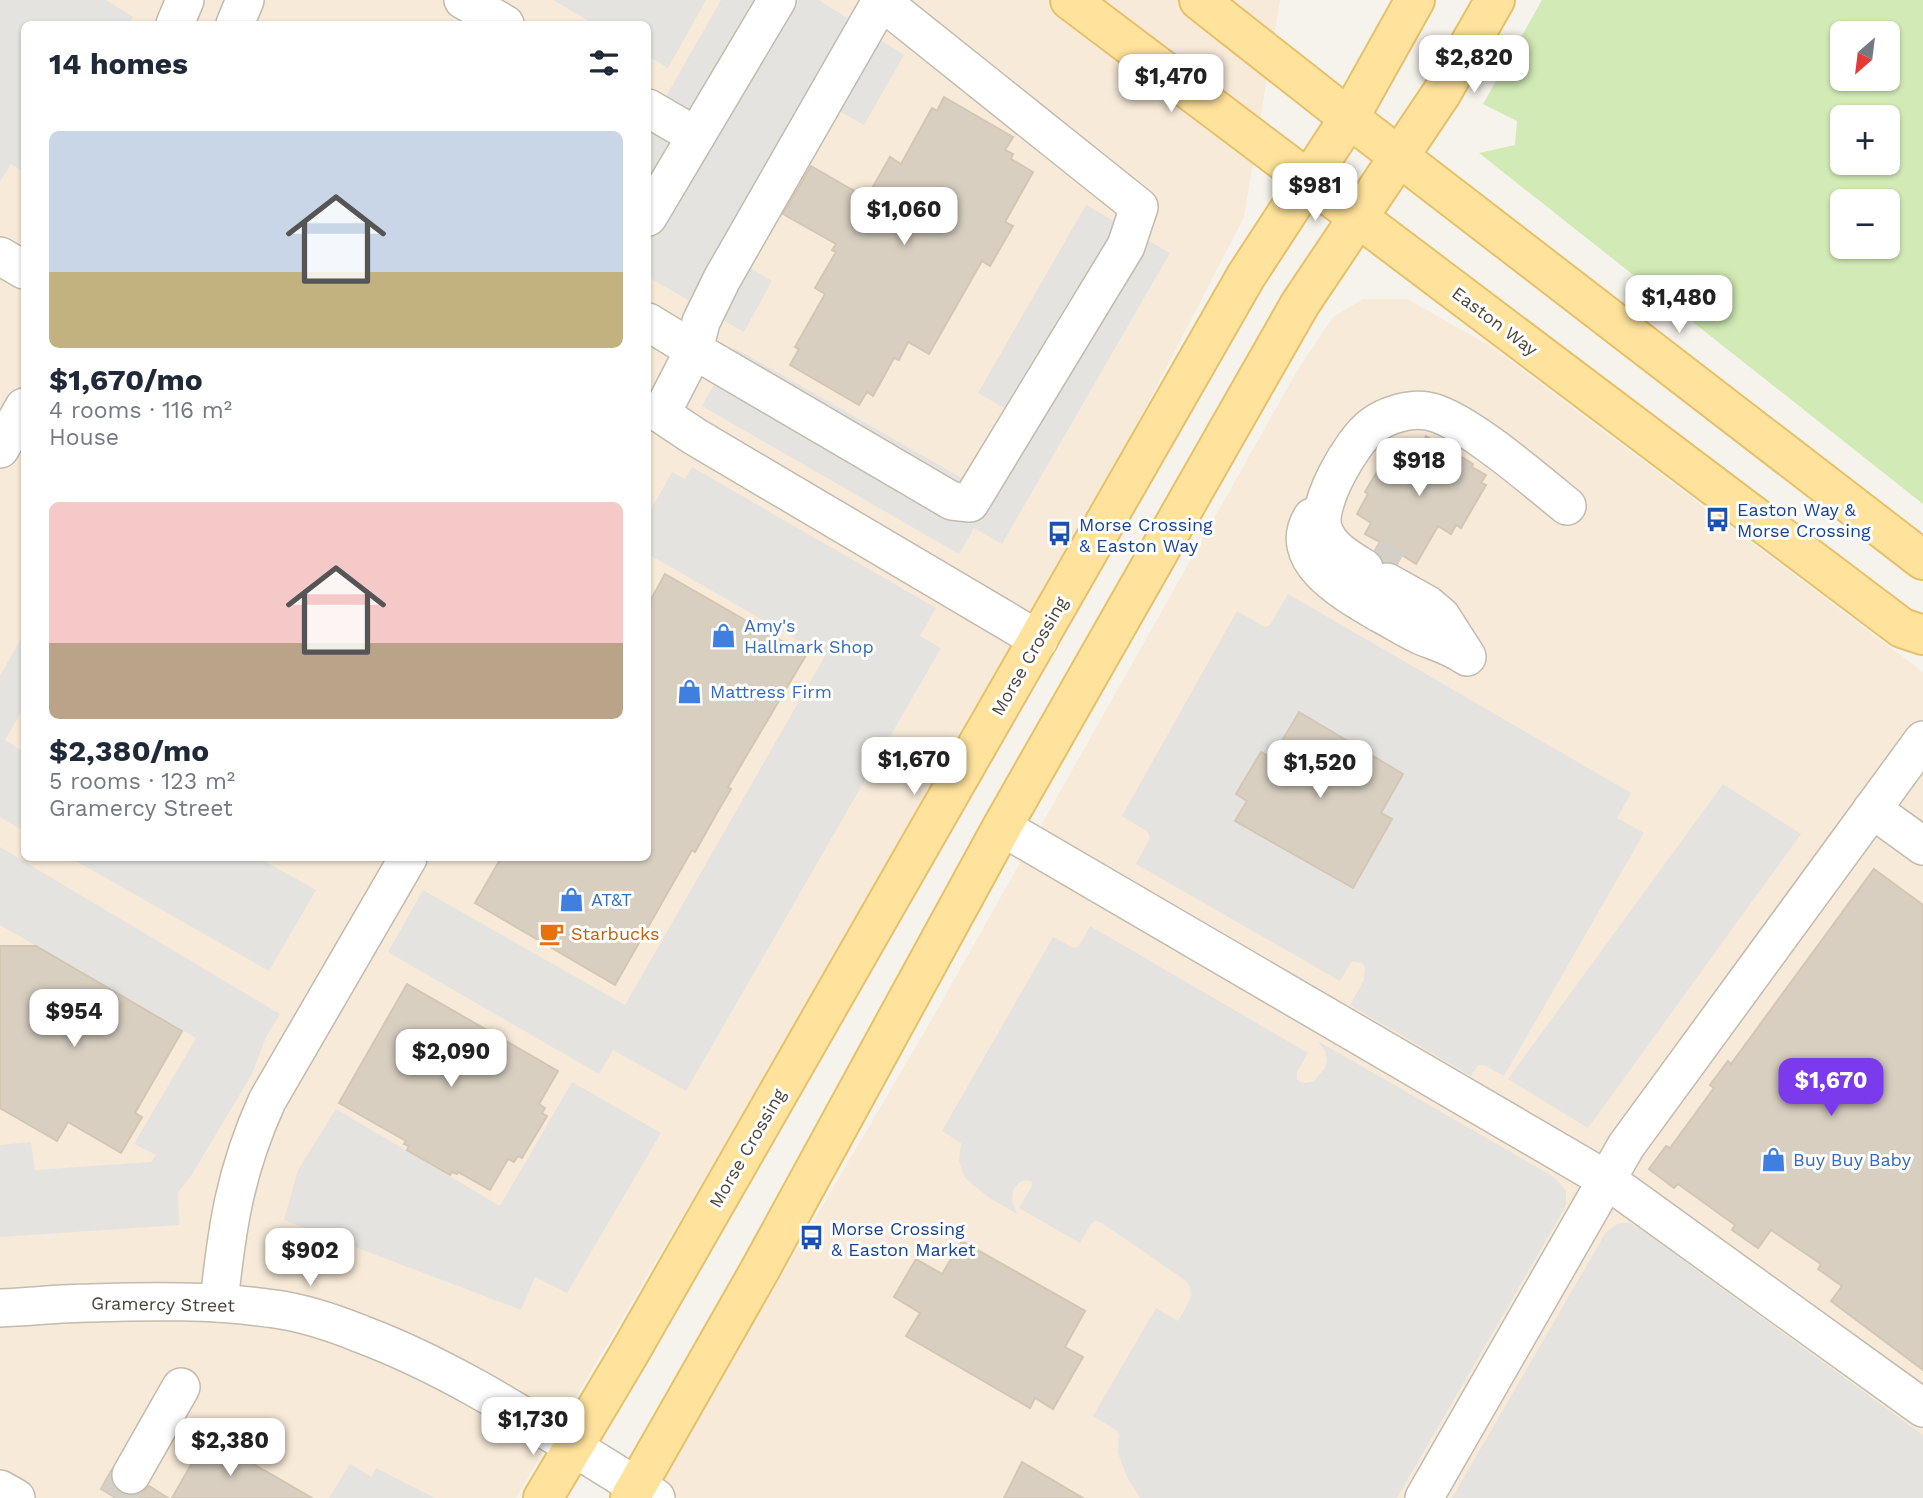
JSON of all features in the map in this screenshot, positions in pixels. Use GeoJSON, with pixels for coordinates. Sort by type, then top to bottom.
{"type":"FeatureCollection","features":[{"type":"Feature","properties":{"kind":"main road","name":"Easton Way"},"geometry":{"type":"LineString","coordinates":[[1070,0],[1902,628],[1923,635]]}},
{"type":"Feature","properties":{"kind":"main road"},"geometry":{"type":"LineString","coordinates":[[1199,0],[1923,560]]}},
{"type":"Feature","properties":{"kind":"main road","name":"Morse Crossing"},"geometry":{"type":"LineString","coordinates":[[543,1498],[1246,276],[1349,118],[1415,0]]}},
{"type":"Feature","properties":{"kind":"main road"},"geometry":{"type":"LineString","coordinates":[[641,1494],[1002,827],[1300,304],[1441,94],[1495,0]]}},
{"type":"Feature","properties":{"kind":"street"},"geometry":{"type":"LineString","coordinates":[[176,21],[185,0]]}},
{"type":"Feature","properties":{"kind":"street"},"geometry":{"type":"LineString","coordinates":[[236,21],[245,0]]}},
{"type":"Feature","properties":{"kind":"street"},"geometry":{"type":"LineString","coordinates":[[463,0],[500,21]]}},
{"type":"Feature","properties":{"kind":"street"},"geometry":{"type":"LineString","coordinates":[[651,212],[777,0]]}},
{"type":"Feature","properties":{"kind":"street"},"geometry":{"type":"LineString","coordinates":[[651,324],[694,350],[952,502],[970,503],[1126,246],[1139,207],[881,1],[722,279],[701,322],[694,350],[652,419],[694,436],[1039,640]]}},
{"type":"Feature","properties":{"kind":"street"},"geometry":{"type":"LineString","coordinates":[[651,110],[696,136]]}},
{"type":"Feature","properties":{"kind":"street"},"geometry":{"type":"LineString","coordinates":[[0,256],[21,268]]}},
{"type":"Feature","properties":{"kind":"street"},"geometry":{"type":"LineString","coordinates":[[1329,491],[1343,529],[1380,567],[1433,588],[1450,615],[1466,654],[1446,643],[1413,631],[1344,593],[1326,578],[1310,556],[1306,545],[1309,522],[1353,447],[1370,427],[1380,421],[1410,411],[1428,411],[1460,424],[1567,506]]}},
{"type":"Feature","properties":{"kind":"street"},"geometry":{"type":"LineString","coordinates":[[0,449],[21,412]]}},
{"type":"Feature","properties":{"kind":"street"},"geometry":{"type":"LineString","coordinates":[[1424,1498],[1626,1146],[1923,740]]}},
{"type":"Feature","properties":{"kind":"street"},"geometry":{"type":"LineString","coordinates":[[1872,809],[1923,846]]}},
{"type":"Feature","properties":{"kind":"street"},"geometry":{"type":"LineString","coordinates":[[1002,827],[1607,1180],[1923,1408]]}},
{"type":"Feature","properties":{"kind":"street"},"geometry":{"type":"LineString","coordinates":[[219,1303],[231,1207],[257,1124],[267,1101],[406,861]]}},
{"type":"Feature","properties":{"kind":"street","name":"Gramercy Street"},"geometry":{"type":"LineString","coordinates":[[0,1308],[88,1303],[219,1303],[278,1309],[338,1325],[395,1346],[498,1399],[641,1494]]}},
{"type":"Feature","properties":{"kind":"street"},"geometry":{"type":"LineString","coordinates":[[131,1475],[181,1387]]}},
{"type":"Feature","properties":{"kind":"street"},"geometry":{"type":"LineString","coordinates":[[0,1489],[16,1498]]}},
{"type":"Feature","properties":{"kind":"shaded area"},"geometry":{"type":"Polygon","coordinates":[[[0,0],[1280,0],[1244,217],[1043,606],[516,1498],[0,1498],[0,0]]]}},
{"type":"Feature","properties":{"kind":"shaded area"},"geometry":{"type":"Polygon","coordinates":[[[0,0],[106,0],[133,17],[131,21],[21,21],[21,170],[11,164],[0,181],[0,0]]]}},
{"type":"Feature","properties":{"kind":"shaded area"},"geometry":{"type":"Polygon","coordinates":[[[553,0],[706,0],[668,68],[651,58],[651,21],[589,21],[553,0]]]}},
{"type":"Feature","properties":{"kind":"shaded area"},"geometry":{"type":"Polygon","coordinates":[[[721,0],[819,0],[904,55],[864,125],[839,111],[747,266],[772,281],[744,332],[651,279],[651,123],[721,0]]]}},
{"type":"Feature","properties":{"kind":"shaded area"},"geometry":{"type":"Polygon","coordinates":[[[1086,205],[1170,253],[1002,544],[974,528],[959,554],[702,406],[735,348],[965,480],[1006,409],[978,393],[1086,205]]]}},
{"type":"Feature","properties":{"kind":"shaded area"},"geometry":{"type":"Polygon","coordinates":[[[1363,299],[1407,299],[1492,347],[1923,672],[1923,1498],[651,1498],[932,1019],[1297,371],[1333,317],[1363,299]]]}},
{"type":"Feature","properties":{"kind":"shaded area"},"geometry":{"type":"Polygon","coordinates":[[[692,467],[936,608],[920,636],[941,648],[686,1091],[613,1050],[599,1074],[388,952],[423,890],[625,1005],[825,656],[651,556],[651,510],[672,472],[685,479],[692,467]]]}},
{"type":"Feature","properties":{"kind":"shaded area"},"geometry":{"type":"Polygon","coordinates":[[[1288,594],[1631,793],[1617,818],[1644,833],[1504,1076],[1478,1065],[1471,1076],[1350,1005],[1364,980],[1365,967],[1362,963],[1352,961],[1340,981],[1136,864],[1150,838],[1148,832],[1122,816],[1237,611],[1265,627],[1270,625],[1288,594]],[[1261,752],[1236,794],[1247,801],[1236,821],[1352,888],[1391,819],[1261,752]]]}},
{"type":"Feature","properties":{"kind":"shaded area"},"geometry":{"type":"Polygon","coordinates":[[[21,638],[21,712],[5,740],[21,750],[21,829],[0,817],[0,676],[21,638]]]}},
{"type":"Feature","properties":{"kind":"shaded area"},"geometry":{"type":"Polygon","coordinates":[[[1723,784],[1801,834],[1588,1128],[1508,1079],[1723,784]]]}},
{"type":"Feature","properties":{"kind":"shaded area"},"geometry":{"type":"Polygon","coordinates":[[[0,847],[280,1014],[266,1037],[252,1074],[191,1176],[178,1192],[179,1225],[0,1237],[0,1145],[31,1142],[35,1170],[151,1162],[156,1155],[134,1144],[196,1038],[0,925],[0,847]]]}},
{"type":"Feature","properties":{"kind":"shaded area"},"geometry":{"type":"Polygon","coordinates":[[[76,861],[264,861],[316,890],[269,971],[76,861]]]}},
{"type":"Feature","properties":{"kind":"shaded area"},"geometry":{"type":"Polygon","coordinates":[[[1090,926],[1308,1053],[1297,1072],[1300,1082],[1314,1081],[1325,1068],[1325,1051],[1318,1041],[1554,1177],[1566,1191],[1563,1211],[1397,1498],[1140,1498],[1127,1477],[1118,1453],[1119,1434],[1093,1416],[1156,1308],[1178,1321],[1189,1302],[1190,1286],[1102,1223],[1095,1221],[1091,1224],[1080,1243],[1019,1208],[1032,1182],[1020,1182],[1013,1190],[1012,1201],[1017,1214],[988,1197],[965,1178],[959,1161],[961,1143],[942,1131],[1053,937],[1074,948],[1079,946],[1090,926]]]}},
{"type":"Feature","properties":{"kind":"shaded area"},"geometry":{"type":"Polygon","coordinates":[[[572,1082],[661,1133],[567,1293],[535,1277],[521,1310],[284,1220],[298,1170],[336,1109],[500,1206],[572,1082]]]}},
{"type":"Feature","properties":{"kind":"shaded area"},"geometry":{"type":"Polygon","coordinates":[[[1619,1223],[1630,1223],[1640,1229],[1923,1435],[1923,1498],[1452,1498],[1606,1232],[1619,1223]]]}},
{"type":"Feature","properties":{"kind":"shaded area"},"geometry":{"type":"Polygon","coordinates":[[[350,1464],[372,1477],[376,1468],[435,1498],[329,1498],[350,1464]]]}},
{"type":"Feature","properties":{"kind":"green space"},"geometry":{"type":"Polygon","coordinates":[[[1542,0],[1923,0],[1923,504],[1479,153],[1515,145],[1517,121],[1483,104],[1542,0]]]}},
{"type":"Feature","properties":{"kind":"building"},"geometry":{"type":"Polygon","coordinates":[[[944,97],[1013,137],[1005,150],[1013,154],[1011,159],[1033,172],[1005,222],[1013,226],[990,266],[982,261],[929,354],[908,342],[899,360],[894,358],[873,396],[867,392],[859,405],[790,365],[799,349],[795,347],[825,294],[815,288],[836,252],[832,250],[836,244],[783,214],[811,166],[863,196],[867,190],[870,192],[890,157],[901,164],[932,108],[937,111],[944,97]]]}},
{"type":"Feature","properties":{"kind":"building"},"geometry":{"type":"Polygon","coordinates":[[[1426,436],[1473,464],[1472,467],[1486,475],[1481,483],[1486,485],[1461,528],[1456,525],[1451,534],[1438,526],[1416,564],[1402,555],[1397,564],[1383,562],[1375,550],[1380,542],[1365,534],[1371,523],[1357,514],[1368,494],[1365,492],[1393,445],[1402,451],[1409,440],[1420,446],[1426,436]]]}},
{"type":"Feature","properties":{"kind":"building"},"geometry":{"type":"Polygon","coordinates":[[[665,574],[806,655],[728,787],[731,789],[695,852],[692,850],[615,985],[475,903],[499,861],[651,861],[651,600],[665,574]]]}},
{"type":"Feature","properties":{"kind":"building"},"geometry":{"type":"Polygon","coordinates":[[[1299,712],[1403,774],[1381,813],[1392,819],[1353,888],[1235,821],[1247,801],[1236,794],[1261,752],[1272,758],[1299,712]]]}},
{"type":"Feature","properties":{"kind":"building"},"geometry":{"type":"Polygon","coordinates":[[[1874,869],[1923,905],[1923,1370],[1831,1301],[1842,1286],[1818,1269],[1821,1264],[1771,1230],[1758,1248],[1732,1230],[1735,1225],[1678,1184],[1674,1188],[1649,1169],[1666,1146],[1670,1148],[1714,1088],[1710,1085],[1728,1061],[1731,1064],[1874,869]]]}},
{"type":"Feature","properties":{"kind":"building"},"geometry":{"type":"Polygon","coordinates":[[[0,946],[36,946],[182,1031],[135,1113],[142,1117],[121,1153],[68,1122],[57,1141],[0,1108],[0,946]]]}},
{"type":"Feature","properties":{"kind":"building"},"geometry":{"type":"Polygon","coordinates":[[[407,984],[558,1071],[539,1104],[545,1108],[542,1113],[547,1116],[522,1158],[518,1156],[514,1162],[508,1159],[490,1190],[458,1172],[452,1172],[450,1175],[407,1150],[409,1146],[404,1144],[406,1141],[339,1103],[407,984]]]}},
{"type":"Feature","properties":{"kind":"building"},"geometry":{"type":"Polygon","coordinates":[[[962,1241],[1085,1311],[1065,1347],[1083,1357],[1053,1409],[1035,1398],[1030,1408],[906,1336],[920,1313],[894,1297],[916,1259],[942,1274],[962,1241]]]}},
{"type":"Feature","properties":{"kind":"building"},"geometry":{"type":"Polygon","coordinates":[[[207,1437],[312,1498],[172,1498],[207,1437]]]}},
{"type":"Feature","properties":{"kind":"building"},"geometry":{"type":"Polygon","coordinates":[[[1022,1462],[1083,1498],[1004,1498],[1022,1462]]]}},
{"type":"Feature","properties":{"kind":"building"},"geometry":{"type":"Polygon","coordinates":[[[111,1471],[113,1485],[121,1494],[132,1496],[142,1493],[149,1486],[168,1498],[116,1498],[101,1489],[111,1471]]]}},
{"type":"Feature","properties":{"kind":"tunnel"},"geometry":{"type":"LineString","coordinates":[[1373,553],[1396,567]]}},
{"type":"Feature","properties":{"kind":"tunnel"},"geometry":{"type":"LineString","coordinates":[[117,1498],[131,1475]]}},
{"type":"Feature","properties":{"kind":"place","name":"Easton Way & Morse Crossing"},"geometry":{"type":"Point","coordinates":[1717,519]}},
{"type":"Feature","properties":{"kind":"place","name":"Morse Crossing & Easton Way"},"geometry":{"type":"Point","coordinates":[1059,534]}},
{"type":"Feature","properties":{"kind":"place","name":"Amy's Hallmark Shop"},"geometry":{"type":"Point","coordinates":[724,635]}},
{"type":"Feature","properties":{"kind":"place","name":"Mattress Firm"},"geometry":{"type":"Point","coordinates":[690,691]}},
{"type":"Feature","properties":{"kind":"place","name":"AT&T"},"geometry":{"type":"Point","coordinates":[571,899]}},
{"type":"Feature","properties":{"kind":"place","name":"Starbucks"},"geometry":{"type":"Point","coordinates":[551,933]}},
{"type":"Feature","properties":{"kind":"place","name":"Buy Buy Baby"},"geometry":{"type":"Point","coordinates":[1773,1159]}},
{"type":"Feature","properties":{"kind":"place","name":"Morse Crossing & Easton Market"},"geometry":{"type":"Point","coordinates":[811,1238]}}]}
